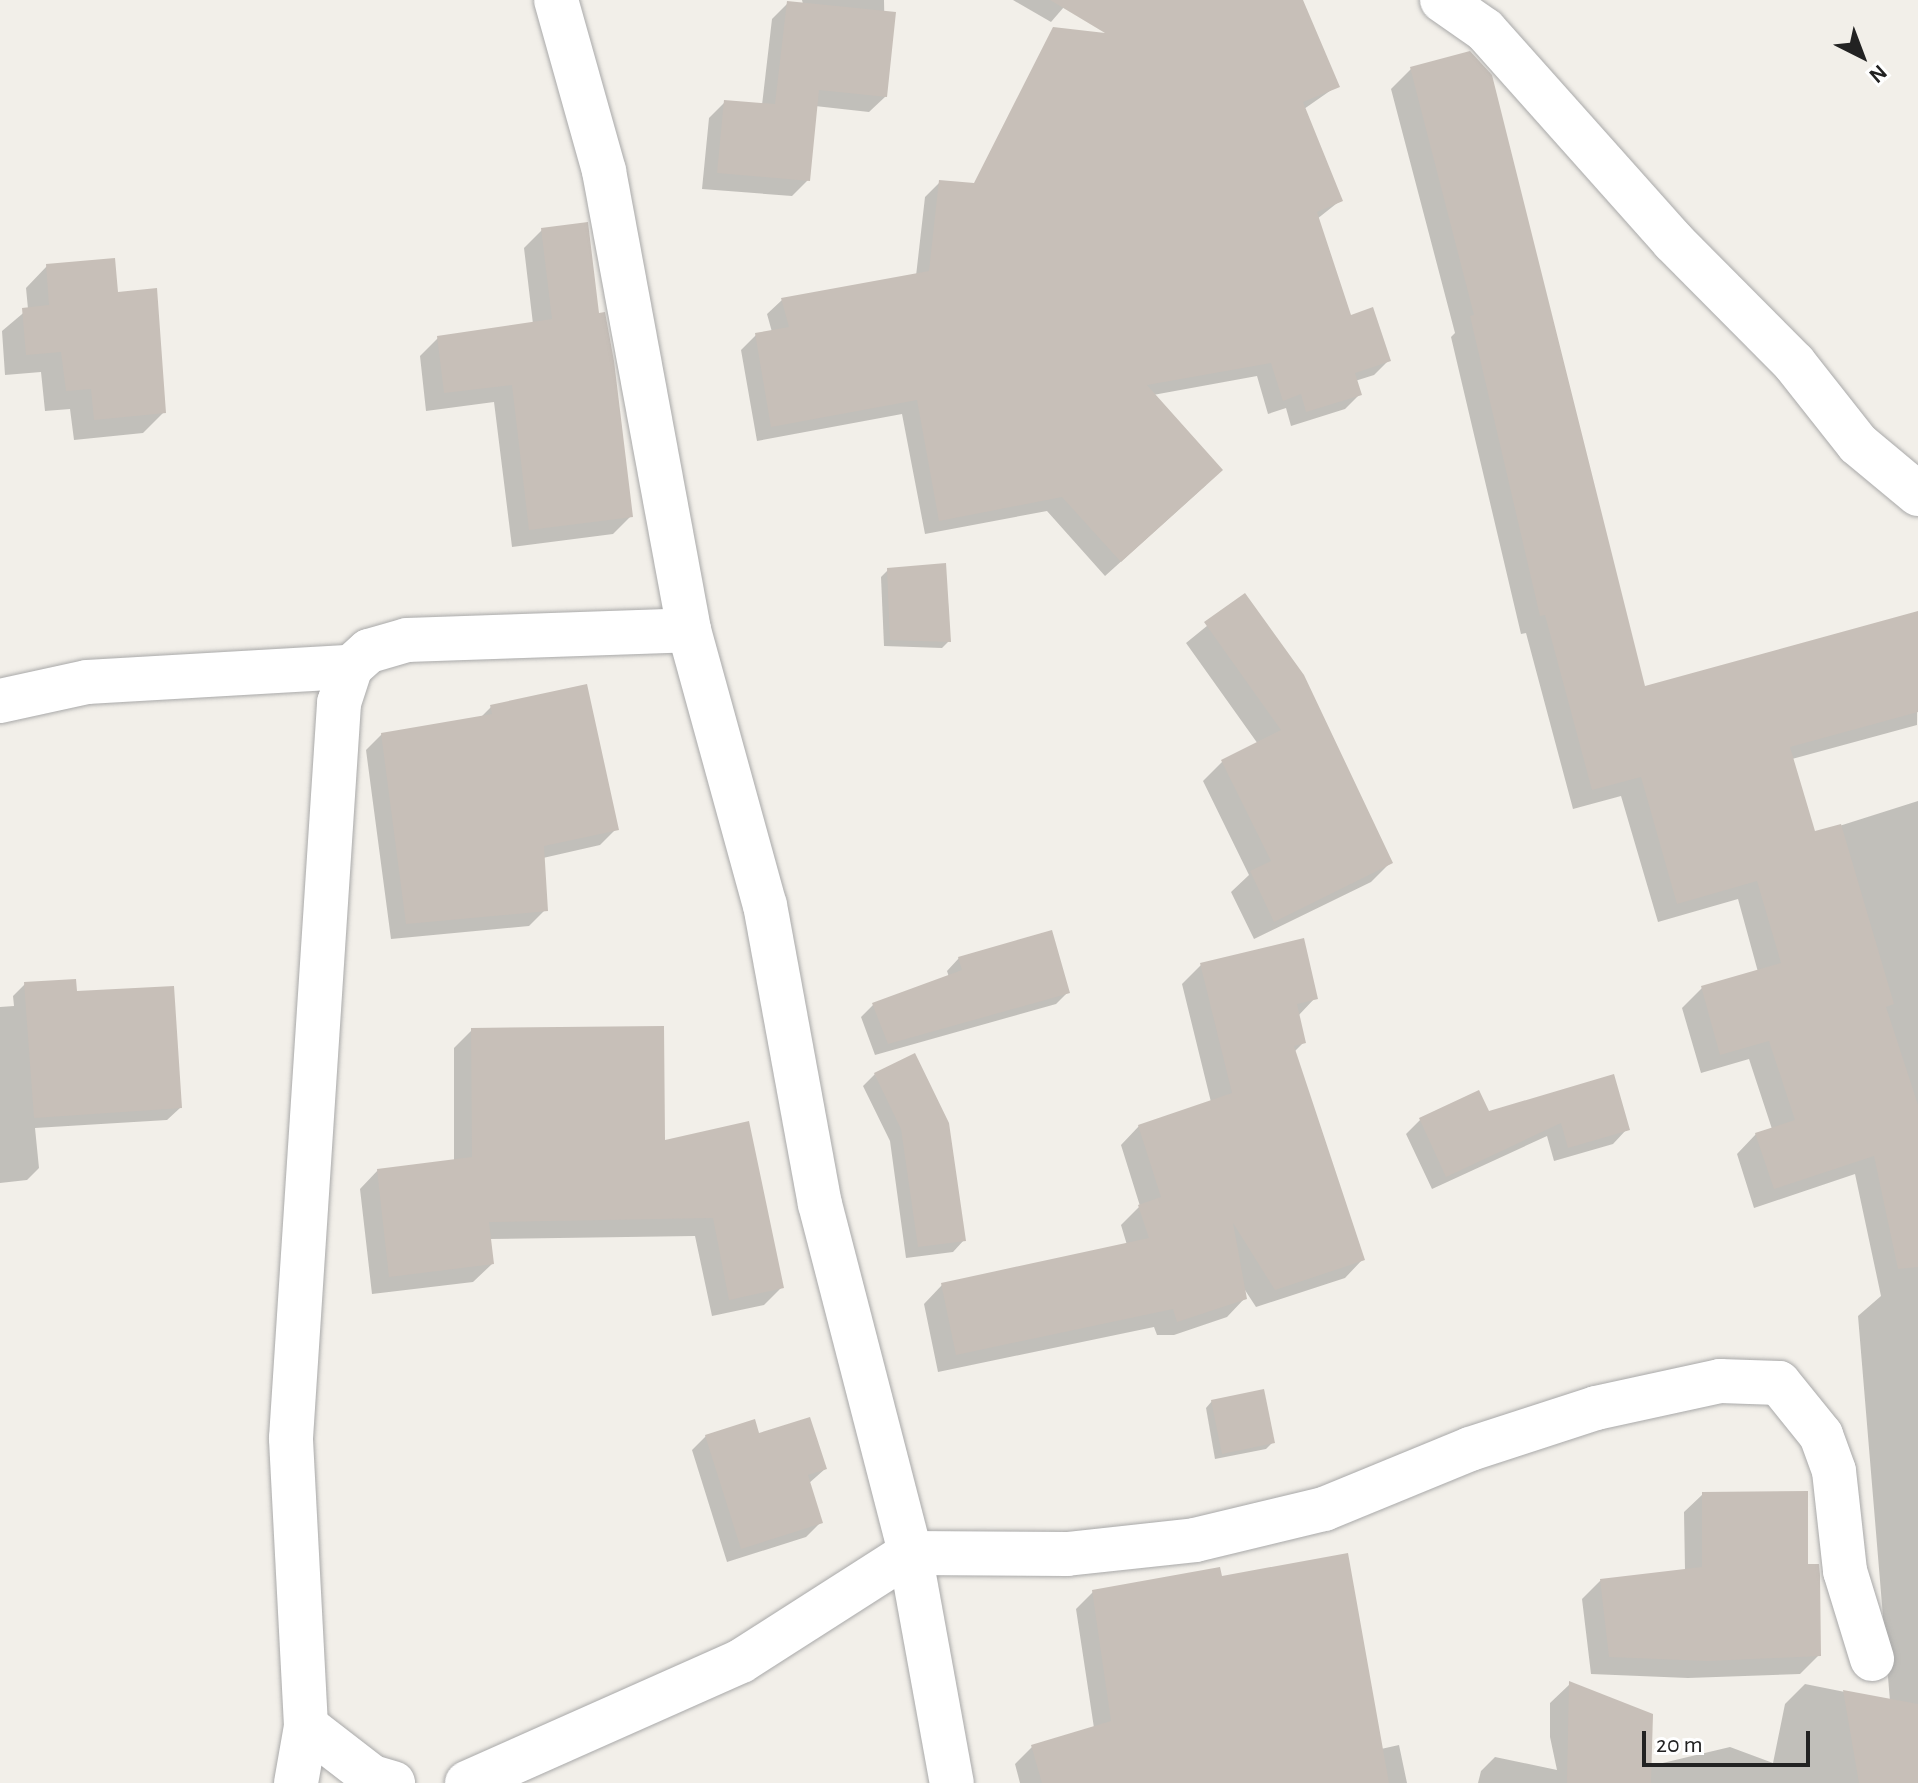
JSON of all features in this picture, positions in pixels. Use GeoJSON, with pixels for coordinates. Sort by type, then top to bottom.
{"type":"FeatureCollection","features":[{"type":"Feature","properties":{"kind":"street"},"geometry":{"type":"LineString","coordinates":[[556,0],[604,171],[689,630],[765,905],[820,1204],[910,1553],[952,1783]]}},
{"type":"Feature","properties":{"kind":"street"},"geometry":{"type":"LineString","coordinates":[[1442,0],[1485,30],[1673,241],[1794,363],[1858,444],[1918,494]]}},
{"type":"Feature","properties":{"kind":"street"},"geometry":{"type":"LineString","coordinates":[[296,1783],[306,1726],[291,1438],[339,703],[351,667],[369,651],[407,640],[689,630]]}},
{"type":"Feature","properties":{"kind":"street"},"geometry":{"type":"LineString","coordinates":[[0,701],[87,682],[351,667]]}},
{"type":"Feature","properties":{"kind":"street"},"geometry":{"type":"LineString","coordinates":[[467,1783],[741,1661],[910,1553],[1067,1554],[1195,1540],[1324,1509],[1470,1449],[1596,1408],[1720,1381],[1779,1383],[1821,1435],[1834,1471],[1845,1571],[1872,1659]]}},
{"type":"Feature","properties":{"kind":"street"},"geometry":{"type":"LineString","coordinates":[[306,1726],[372,1777],[393,1783]]}},
{"type":"Feature","properties":{"kind":"building"},"geometry":{"type":"Polygon","coordinates":[[[1050,0],[1303,0],[1340,87],[1303,102],[1343,201],[1317,212],[1351,315],[1373,307],[1391,361],[1355,373],[1362,395],[1306,412],[1301,394],[1283,401],[1271,363],[1147,385],[1223,470],[1121,562],[1062,497],[939,521],[917,400],[771,427],[755,333],[789,327],[781,298],[929,271],[939,180],[974,183],[1053,27],[1105,33],[1050,0]]]}},
{"type":"Feature","properties":{"kind":"building"},"geometry":{"type":"Polygon","coordinates":[[[787,1],[896,12],[887,97],[819,90],[810,181],[717,173],[724,100],[775,104],[787,1]]]}},
{"type":"Feature","properties":{"kind":"building"},"geometry":{"type":"Polygon","coordinates":[[[1470,51],[1492,75],[1645,686],[1918,611],[1918,712],[1790,747],[1815,831],[1841,824],[1894,1004],[1886,1007],[1918,1105],[1918,1267],[1898,1269],[1874,1156],[1774,1189],[1755,1133],[1795,1120],[1769,1041],[1720,1055],[1701,986],[1781,963],[1757,881],[1677,904],[1641,777],[1592,790],[1545,615],[1540,616],[1470,316],[1474,315],[1410,67],[1470,51]]]}},
{"type":"Feature","properties":{"kind":"building"},"geometry":{"type":"Polygon","coordinates":[[[588,222],[599,313],[605,312],[614,361],[633,517],[529,530],[512,385],[444,393],[437,336],[552,319],[541,228],[588,222]]]}},
{"type":"Feature","properties":{"kind":"building"},"geometry":{"type":"Polygon","coordinates":[[[115,258],[118,292],[157,288],[166,413],[94,420],[91,389],[66,391],[61,352],[26,355],[22,308],[49,305],[46,264],[115,258]]]}},
{"type":"Feature","properties":{"kind":"building"},"geometry":{"type":"Polygon","coordinates":[[[946,563],[951,642],[890,640],[887,568],[946,563]]]}},
{"type":"Feature","properties":{"kind":"building"},"geometry":{"type":"Polygon","coordinates":[[[1245,593],[1304,675],[1393,863],[1274,922],[1250,871],[1271,861],[1221,760],[1281,730],[1204,622],[1245,593]]]}},
{"type":"Feature","properties":{"kind":"building"},"geometry":{"type":"Polygon","coordinates":[[[587,684],[619,830],[544,846],[548,911],[406,924],[381,733],[492,714],[490,705],[587,684]]]}},
{"type":"Feature","properties":{"kind":"building"},"geometry":{"type":"Polygon","coordinates":[[[1052,930],[1070,993],[888,1044],[872,1003],[962,970],[958,957],[1052,930]]]}},
{"type":"Feature","properties":{"kind":"building"},"geometry":{"type":"Polygon","coordinates":[[[1304,938],[1318,999],[1297,1004],[1306,1043],[1294,1046],[1365,1260],[1275,1290],[1233,1223],[1247,1299],[1177,1322],[1173,1309],[956,1355],[941,1283],[1149,1238],[1138,1205],[1161,1197],[1138,1125],[1232,1093],[1200,963],[1304,938]]]}},
{"type":"Feature","properties":{"kind":"building"},"geometry":{"type":"Polygon","coordinates":[[[76,979],[77,991],[174,986],[182,1108],[34,1118],[24,982],[76,979]]]}},
{"type":"Feature","properties":{"kind":"building"},"geometry":{"type":"Polygon","coordinates":[[[664,1026],[665,1140],[749,1121],[784,1288],[729,1300],[713,1218],[489,1222],[494,1264],[389,1277],[377,1169],[472,1157],[471,1028],[664,1026]]]}},
{"type":"Feature","properties":{"kind":"building"},"geometry":{"type":"Polygon","coordinates":[[[915,1053],[949,1123],[966,1241],[918,1247],[901,1129],[874,1073],[915,1053]]]}},
{"type":"Feature","properties":{"kind":"building"},"geometry":{"type":"Polygon","coordinates":[[[1614,1074],[1630,1130],[1568,1148],[1561,1123],[1446,1177],[1419,1118],[1479,1090],[1489,1111],[1614,1074]]]}},
{"type":"Feature","properties":{"kind":"building"},"geometry":{"type":"Polygon","coordinates":[[[1264,1389],[1275,1443],[1222,1454],[1211,1400],[1264,1389]]]}},
{"type":"Feature","properties":{"kind":"building"},"geometry":{"type":"Polygon","coordinates":[[[810,1417],[827,1469],[808,1475],[823,1523],[741,1549],[705,1435],[755,1419],[759,1433],[810,1417]]]}},
{"type":"Feature","properties":{"kind":"building"},"geometry":{"type":"Polygon","coordinates":[[[1808,1491],[1808,1564],[1819,1564],[1821,1656],[1708,1661],[1609,1657],[1600,1579],[1702,1567],[1702,1492],[1808,1491]]]}},
{"type":"Feature","properties":{"kind":"building"},"geometry":{"type":"Polygon","coordinates":[[[1348,1553],[1389,1783],[1042,1783],[1031,1745],[1111,1721],[1092,1590],[1220,1567],[1222,1576],[1348,1553]]]}},
{"type":"Feature","properties":{"kind":"building"},"geometry":{"type":"Polygon","coordinates":[[[1569,1681],[1653,1714],[1651,1783],[1567,1783],[1569,1681]]]}},
{"type":"Feature","properties":{"kind":"building"},"geometry":{"type":"Polygon","coordinates":[[[1843,1690],[1918,1704],[1918,1783],[1859,1783],[1843,1690]]]}}]}
